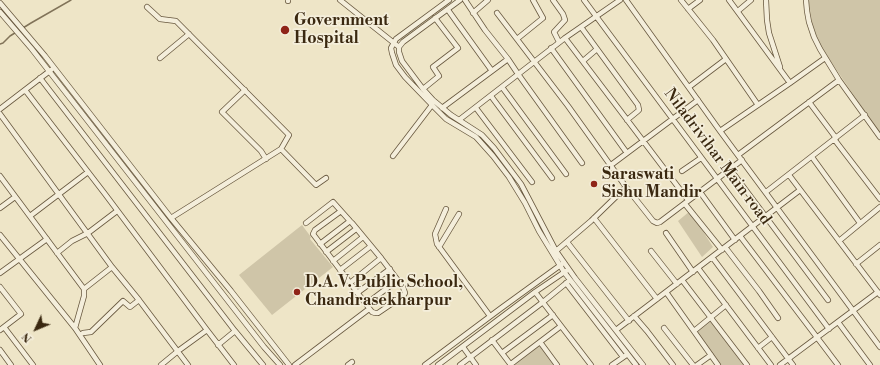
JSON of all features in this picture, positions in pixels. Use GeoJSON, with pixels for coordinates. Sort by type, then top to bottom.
{"type":"FeatureCollection","features":[{"type":"Feature","properties":{"kind":"street"},"geometry":{"type":"LineString","coordinates":[[340,0],[399,46]]}},
{"type":"Feature","properties":{"kind":"street"},"geometry":{"type":"LineString","coordinates":[[449,0],[442,2],[396,39],[391,48],[396,65],[405,77],[446,119],[476,138],[493,156],[509,177],[540,232],[567,270],[616,330],[622,343],[625,355]]}},
{"type":"Feature","properties":{"kind":"street"},"geometry":{"type":"LineString","coordinates":[[460,0],[399,46],[402,61],[422,89],[442,108],[482,135],[494,148],[520,184],[563,264]]}},
{"type":"Feature","properties":{"kind":"street"},"geometry":{"type":"LineString","coordinates":[[465,0],[582,164]]}},
{"type":"Feature","properties":{"kind":"street"},"geometry":{"type":"LineString","coordinates":[[473,13],[488,0]]}},
{"type":"Feature","properties":{"kind":"street"},"geometry":{"type":"LineString","coordinates":[[516,39],[543,18],[534,0]]}},
{"type":"Feature","properties":{"kind":"street"},"geometry":{"type":"LineString","coordinates":[[553,0],[563,14],[565,20],[554,32],[559,42]]}},
{"type":"Feature","properties":{"kind":"street","name":"Niladrivihar Main road"},"geometry":{"type":"LineString","coordinates":[[584,0],[829,329]]}},
{"type":"Feature","properties":{"kind":"street"},"geometry":{"type":"LineString","coordinates":[[460,120],[559,42],[620,0]]}},
{"type":"Feature","properties":{"kind":"street"},"geometry":{"type":"LineString","coordinates":[[627,0],[720,131],[880,347]]}},
{"type":"Feature","properties":{"kind":"street"},"geometry":{"type":"LineString","coordinates":[[681,0],[713,40],[758,105]]}},
{"type":"Feature","properties":{"kind":"street"},"geometry":{"type":"LineString","coordinates":[[688,9],[700,0]]}},
{"type":"Feature","properties":{"kind":"street"},"geometry":{"type":"LineString","coordinates":[[729,0],[790,83]]}},
{"type":"Feature","properties":{"kind":"street"},"geometry":{"type":"LineString","coordinates":[[738,11],[751,0]]}},
{"type":"Feature","properties":{"kind":"street"},"geometry":{"type":"LineString","coordinates":[[766,0],[769,33],[782,73]]}},
{"type":"Feature","properties":{"kind":"street"},"geometry":{"type":"LineString","coordinates":[[806,0],[807,11],[812,29],[825,58],[880,137]]}},
{"type":"Feature","properties":{"kind":"street"},"geometry":{"type":"LineString","coordinates":[[0,3],[54,68],[171,218],[289,365]]}},
{"type":"Feature","properties":{"kind":"street"},"geometry":{"type":"LineString","coordinates":[[147,8],[160,19],[176,21],[289,135],[281,149],[171,218]]}},
{"type":"Feature","properties":{"kind":"street"},"geometry":{"type":"LineString","coordinates":[[448,10],[492,71]]}},
{"type":"Feature","properties":{"kind":"street"},"geometry":{"type":"LineString","coordinates":[[0,13],[21,36],[264,347],[280,365]]}},
{"type":"Feature","properties":{"kind":"street"},"geometry":{"type":"LineString","coordinates":[[497,13],[626,187],[653,221],[657,223],[660,222],[742,160]]}},
{"type":"Feature","properties":{"kind":"street"},"geometry":{"type":"LineString","coordinates":[[422,89],[439,76],[433,67],[458,48],[435,18]]}},
{"type":"Feature","properties":{"kind":"street"},"geometry":{"type":"LineString","coordinates":[[581,27],[638,105],[639,110],[627,120]]}},
{"type":"Feature","properties":{"kind":"street"},"geometry":{"type":"LineString","coordinates":[[160,58],[189,34]]}},
{"type":"Feature","properties":{"kind":"street"},"geometry":{"type":"LineString","coordinates":[[565,38],[643,141],[686,202],[759,291],[778,318]]}},
{"type":"Feature","properties":{"kind":"street"},"geometry":{"type":"LineString","coordinates":[[551,48],[627,153]]}},
{"type":"Feature","properties":{"kind":"street"},"geometry":{"type":"LineString","coordinates":[[583,61],[597,49]]}},
{"type":"Feature","properties":{"kind":"street"},"geometry":{"type":"LineString","coordinates":[[720,131],[825,58]]}},
{"type":"Feature","properties":{"kind":"street"},"geometry":{"type":"LineString","coordinates":[[442,108],[508,59]]}},
{"type":"Feature","properties":{"kind":"street"},"geometry":{"type":"LineString","coordinates":[[689,87],[726,59]]}},
{"type":"Feature","properties":{"kind":"street"},"geometry":{"type":"LineString","coordinates":[[0,109],[54,68]]}},
{"type":"Feature","properties":{"kind":"street"},"geometry":{"type":"LineString","coordinates":[[40,78],[235,331],[263,365]]}},
{"type":"Feature","properties":{"kind":"street"},"geometry":{"type":"LineString","coordinates":[[738,155],[839,80]]}},
{"type":"Feature","properties":{"kind":"street"},"geometry":{"type":"LineString","coordinates":[[502,87],[566,174]]}},
{"type":"Feature","properties":{"kind":"street"},"geometry":{"type":"LineString","coordinates":[[25,90],[234,365]]}},
{"type":"Feature","properties":{"kind":"street"},"geometry":{"type":"LineString","coordinates":[[245,90],[222,112],[261,151],[266,159]]}},
{"type":"Feature","properties":{"kind":"street"},"geometry":{"type":"LineString","coordinates":[[491,96],[552,178]]}},
{"type":"Feature","properties":{"kind":"street"},"geometry":{"type":"LineString","coordinates":[[611,165],[698,100]]}},
{"type":"Feature","properties":{"kind":"street"},"geometry":{"type":"LineString","coordinates":[[810,102],[880,199]]}},
{"type":"Feature","properties":{"kind":"street"},"geometry":{"type":"LineString","coordinates":[[393,156],[432,105]]}},
{"type":"Feature","properties":{"kind":"street"},"geometry":{"type":"LineString","coordinates":[[476,108],[532,182]]}},
{"type":"Feature","properties":{"kind":"street"},"geometry":{"type":"LineString","coordinates":[[0,114],[112,267],[188,365]]}},
{"type":"Feature","properties":{"kind":"street"},"geometry":{"type":"LineString","coordinates":[[766,192],[864,115]]}},
{"type":"Feature","properties":{"kind":"street"},"geometry":{"type":"LineString","coordinates":[[281,149],[316,185],[326,178]]}},
{"type":"Feature","properties":{"kind":"street"},"geometry":{"type":"LineString","coordinates":[[812,157],[860,223]]}},
{"type":"Feature","properties":{"kind":"street"},"geometry":{"type":"LineString","coordinates":[[682,171],[701,158]]}},
{"type":"Feature","properties":{"kind":"street"},"geometry":{"type":"LineString","coordinates":[[730,169],[828,300]]}},
{"type":"Feature","properties":{"kind":"street"},"geometry":{"type":"LineString","coordinates":[[30,216],[88,172]]}},
{"type":"Feature","properties":{"kind":"street"},"geometry":{"type":"LineString","coordinates":[[780,365],[853,311],[879,294],[789,175]]}},
{"type":"Feature","properties":{"kind":"street"},"geometry":{"type":"LineString","coordinates":[[0,176],[84,289],[84,296],[75,328]]}},
{"type":"Feature","properties":{"kind":"street"},"geometry":{"type":"LineString","coordinates":[[556,250],[594,218],[626,187]]}},
{"type":"Feature","properties":{"kind":"street"},"geometry":{"type":"LineString","coordinates":[[616,330],[800,190]]}},
{"type":"Feature","properties":{"kind":"street"},"geometry":{"type":"LineString","coordinates":[[700,192],[735,240]]}},
{"type":"Feature","properties":{"kind":"street"},"geometry":{"type":"LineString","coordinates":[[0,208],[15,197]]}},
{"type":"Feature","properties":{"kind":"street"},"geometry":{"type":"LineString","coordinates":[[306,223],[333,202],[350,221],[404,286],[405,293],[403,296],[378,313],[372,312],[312,234],[341,211]]}},
{"type":"Feature","properties":{"kind":"street"},"geometry":{"type":"LineString","coordinates":[[839,241],[880,207]]}},
{"type":"Feature","properties":{"kind":"street"},"geometry":{"type":"LineString","coordinates":[[446,209],[435,234],[437,244],[490,316]]}},
{"type":"Feature","properties":{"kind":"street"},"geometry":{"type":"LineString","coordinates":[[57,253],[72,241],[88,233],[117,212]]}},
{"type":"Feature","properties":{"kind":"street"},"geometry":{"type":"LineString","coordinates":[[439,247],[459,214]]}},
{"type":"Feature","properties":{"kind":"street"},"geometry":{"type":"LineString","coordinates":[[594,218],[657,299]]}},
{"type":"Feature","properties":{"kind":"street"},"geometry":{"type":"LineString","coordinates":[[320,244],[350,221]]}},
{"type":"Feature","properties":{"kind":"street"},"geometry":{"type":"LineString","coordinates":[[326,252],[356,229]]}},
{"type":"Feature","properties":{"kind":"street"},"geometry":{"type":"LineString","coordinates":[[666,233],[692,272]]}},
{"type":"Feature","properties":{"kind":"street"},"geometry":{"type":"LineString","coordinates":[[0,235],[75,328],[100,365]]}},
{"type":"Feature","properties":{"kind":"street"},"geometry":{"type":"LineString","coordinates":[[740,236],[838,365]]}},
{"type":"Feature","properties":{"kind":"street"},"geometry":{"type":"LineString","coordinates":[[333,261],[363,237]]}},
{"type":"Feature","properties":{"kind":"street"},"geometry":{"type":"LineString","coordinates":[[0,273],[46,239]]}},
{"type":"Feature","properties":{"kind":"street"},"geometry":{"type":"LineString","coordinates":[[567,242],[629,321]]}},
{"type":"Feature","properties":{"kind":"street"},"geometry":{"type":"LineString","coordinates":[[340,270],[371,246]]}},
{"type":"Feature","properties":{"kind":"street"},"geometry":{"type":"LineString","coordinates":[[856,264],[879,247]]}},
{"type":"Feature","properties":{"kind":"street"},"geometry":{"type":"LineString","coordinates":[[651,251],[677,284]]}},
{"type":"Feature","properties":{"kind":"street"},"geometry":{"type":"LineString","coordinates":[[712,257],[793,365]]}},
{"type":"Feature","properties":{"kind":"street"},"geometry":{"type":"LineString","coordinates":[[350,283],[381,258]]}},
{"type":"Feature","properties":{"kind":"street"},"geometry":{"type":"LineString","coordinates":[[425,365],[563,264]]}},
{"type":"Feature","properties":{"kind":"street"},"geometry":{"type":"LineString","coordinates":[[84,289],[112,267]]}},
{"type":"Feature","properties":{"kind":"street"},"geometry":{"type":"LineString","coordinates":[[698,268],[771,365]]}},
{"type":"Feature","properties":{"kind":"street"},"geometry":{"type":"LineString","coordinates":[[357,293],[390,269]]}},
{"type":"Feature","properties":{"kind":"street"},"geometry":{"type":"LineString","coordinates":[[567,270],[568,282],[625,355],[636,365]]}},
{"type":"Feature","properties":{"kind":"street"},"geometry":{"type":"LineString","coordinates":[[438,365],[535,292],[567,270]]}},
{"type":"Feature","properties":{"kind":"street"},"geometry":{"type":"LineString","coordinates":[[295,365],[398,280]]}},
{"type":"Feature","properties":{"kind":"street"},"geometry":{"type":"LineString","coordinates":[[682,280],[747,365]]}},
{"type":"Feature","properties":{"kind":"street"},"geometry":{"type":"LineString","coordinates":[[460,365],[544,302],[568,282]]}},
{"type":"Feature","properties":{"kind":"street"},"geometry":{"type":"LineString","coordinates":[[568,282],[643,365]]}},
{"type":"Feature","properties":{"kind":"street"},"geometry":{"type":"LineString","coordinates":[[0,287],[21,314],[2,329],[33,365]]}},
{"type":"Feature","properties":{"kind":"street"},"geometry":{"type":"LineString","coordinates":[[535,292],[591,365]]}},
{"type":"Feature","properties":{"kind":"street"},"geometry":{"type":"LineString","coordinates":[[666,292],[718,365]]}},
{"type":"Feature","properties":{"kind":"street"},"geometry":{"type":"LineString","coordinates":[[80,336],[83,333],[91,332],[123,301],[130,307],[139,300]]}},
{"type":"Feature","properties":{"kind":"street"},"geometry":{"type":"LineString","coordinates":[[694,331],[726,306]]}},
{"type":"Feature","properties":{"kind":"street"},"geometry":{"type":"LineString","coordinates":[[502,353],[553,315]]}},
{"type":"Feature","properties":{"kind":"street"},"geometry":{"type":"LineString","coordinates":[[634,316],[673,365]]}},
{"type":"Feature","properties":{"kind":"street"},"geometry":{"type":"LineString","coordinates":[[838,322],[870,365]]}},
{"type":"Feature","properties":{"kind":"street"},"geometry":{"type":"LineString","coordinates":[[492,340],[511,365],[561,326]]}},
{"type":"Feature","properties":{"kind":"street"},"geometry":{"type":"LineString","coordinates":[[664,328],[693,365]]}},
{"type":"Feature","properties":{"kind":"street"},"geometry":{"type":"LineString","coordinates":[[162,365],[206,330]]}},
{"type":"Feature","properties":{"kind":"street"},"geometry":{"type":"LineString","coordinates":[[218,345],[235,331]]}},
{"type":"Feature","properties":{"kind":"street"},"geometry":{"type":"LineString","coordinates":[[758,348],[772,337]]}},
{"type":"Feature","properties":{"kind":"street"},"geometry":{"type":"LineString","coordinates":[[540,342],[557,365]]}},
{"type":"Feature","properties":{"kind":"street"},"geometry":{"type":"LineString","coordinates":[[463,347],[476,365]]}},
{"type":"Feature","properties":{"kind":"street"},"geometry":{"type":"LineString","coordinates":[[0,350],[11,365]]}},
{"type":"Feature","properties":{"kind":"street"},"geometry":{"type":"LineString","coordinates":[[612,365],[625,355]]}},
{"type":"Feature","properties":{"kind":"street"},"geometry":{"type":"LineString","coordinates":[[696,365],[711,355]]}},
{"type":"Feature","properties":{"kind":"shaded area"},"geometry":{"type":"Polygon","coordinates":[[[809,0],[880,0],[880,134],[819,44],[812,22],[809,0]]]}},
{"type":"Feature","properties":{"kind":"shaded area"},"geometry":{"type":"Polygon","coordinates":[[[690,211],[713,247],[702,257],[678,221],[690,211]]]}},
{"type":"Feature","properties":{"kind":"shaded area"},"geometry":{"type":"Polygon","coordinates":[[[302,225],[311,237],[310,239],[333,267],[272,315],[239,275],[302,225]]]}},
{"type":"Feature","properties":{"kind":"shaded area"},"geometry":{"type":"Polygon","coordinates":[[[710,318],[747,365],[718,365],[694,331],[710,318]]]}},
{"type":"Feature","properties":{"kind":"shaded area"},"geometry":{"type":"Polygon","coordinates":[[[540,342],[557,365],[511,365],[540,342]]]}},
{"type":"Feature","properties":{"kind":"waterway"},"geometry":{"type":"LineString","coordinates":[[0,44],[10,36],[71,0]]}},
{"type":"Feature","properties":{"kind":"place","name":"Government Hospital"},"geometry":{"type":"Point","coordinates":[285,30]}},
{"type":"Feature","properties":{"kind":"place","name":"Saraswati Sishu Mandir"},"geometry":{"type":"Point","coordinates":[594,184]}},
{"type":"Feature","properties":{"kind":"place","name":"D.A.V. Public School, Chandrasekharpur"},"geometry":{"type":"Point","coordinates":[297,292]}}]}
